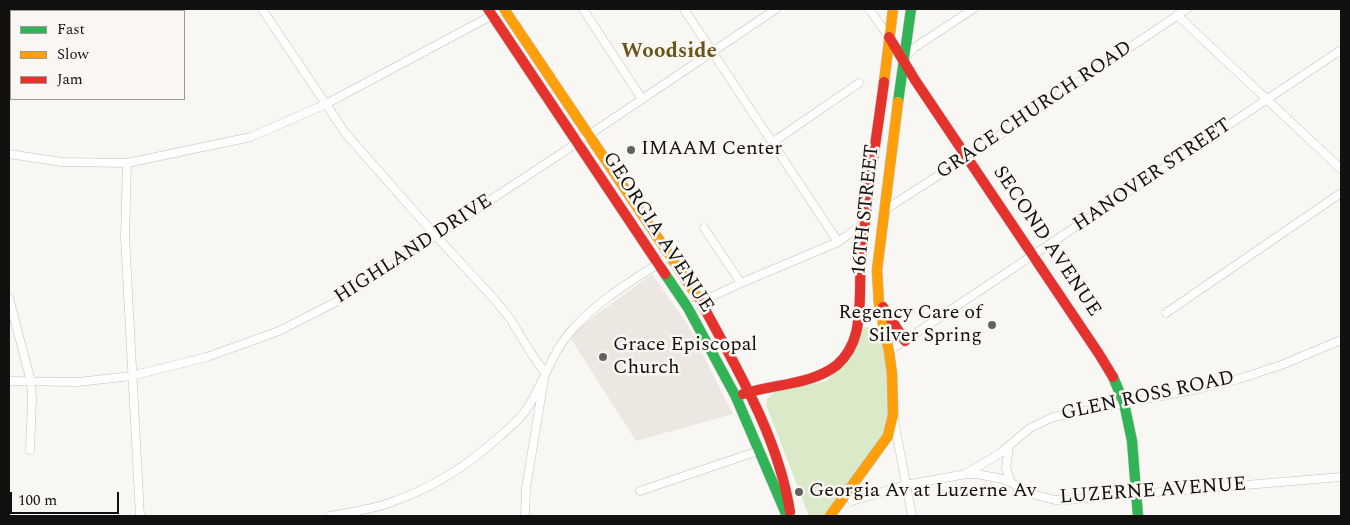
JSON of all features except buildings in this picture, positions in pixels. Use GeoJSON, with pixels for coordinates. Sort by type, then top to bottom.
{"type":"FeatureCollection","features":[{"type":"Feature","properties":{"kind":"main road","name":"GEORGIA AVENUE"},"geometry":{"type":"LineString","coordinates":[[504,9],[701,302],[749,392],[772,445],[786,487],[788,516]]}},
{"type":"Feature","properties":{"kind":"main road","name":"16TH STREET"},"geometry":{"type":"LineString","coordinates":[[736,397],[822,374],[848,354],[857,326],[861,264],[892,9]]}},
{"type":"Feature","properties":{"kind":"main road","name":"16TH STREET"},"geometry":{"type":"LineString","coordinates":[[830,516],[888,436],[893,415],[892,374],[878,299],[877,262],[902,60],[911,9]]}},
{"type":"Feature","properties":{"kind":"main road","name":"GEORGIA AVENUE"},"geometry":{"type":"LineString","coordinates":[[490,12],[688,308],[736,397],[788,516]]}},
{"type":"Feature","properties":{"kind":"main road","name":"SECOND AVENUE"},"geometry":{"type":"LineString","coordinates":[[889,37],[902,60],[1100,354],[1112,376],[1124,403],[1132,441],[1138,516]]}},
{"type":"Feature","properties":{"kind":"main road"},"geometry":{"type":"LineString","coordinates":[[878,299],[905,341]]}},
{"type":"Feature","properties":{"kind":"street"},"geometry":{"type":"LineString","coordinates":[[262,9],[346,134],[495,300],[511,320],[545,373],[526,488],[525,516]]}},
{"type":"Feature","properties":{"kind":"street"},"geometry":{"type":"LineString","coordinates":[[9,154],[62,162],[126,164],[251,137],[326,104],[490,12],[504,9]]}},
{"type":"Feature","properties":{"kind":"street"},"geometry":{"type":"LineString","coordinates":[[583,9],[642,99]]}},
{"type":"Feature","properties":{"kind":"street"},"geometry":{"type":"LineString","coordinates":[[684,9],[838,242]]}},
{"type":"Feature","properties":{"kind":"street","name":"HIGHLAND DRIVE"},"geometry":{"type":"LineString","coordinates":[[9,381],[78,382],[131,376],[207,357],[279,331],[334,303],[776,9]]}},
{"type":"Feature","properties":{"kind":"street","name":"SECOND AVENUE"},"geometry":{"type":"LineString","coordinates":[[869,9],[889,37]]}},
{"type":"Feature","properties":{"kind":"street"},"geometry":{"type":"LineString","coordinates":[[902,60],[914,48],[973,9]]}},
{"type":"Feature","properties":{"kind":"street","name":"GRACE CHURCH ROAD"},"geometry":{"type":"LineString","coordinates":[[883,211],[968,157],[1187,9]]}},
{"type":"Feature","properties":{"kind":"street"},"geometry":{"type":"LineString","coordinates":[[1177,15],[1341,169]]}},
{"type":"Feature","properties":{"kind":"street","name":"HANOVER STREET"},"geometry":{"type":"LineString","coordinates":[[889,351],[1341,50]]}},
{"type":"Feature","properties":{"kind":"street"},"geometry":{"type":"LineString","coordinates":[[773,142],[859,82]]}},
{"type":"Feature","properties":{"kind":"street"},"geometry":{"type":"LineString","coordinates":[[126,164],[124,237],[140,516]]}},
{"type":"Feature","properties":{"kind":"street"},"geometry":{"type":"LineString","coordinates":[[1166,313],[1341,193]]}},
{"type":"Feature","properties":{"kind":"street"},"geometry":{"type":"LineString","coordinates":[[688,308],[741,283],[838,242],[866,222]]}},
{"type":"Feature","properties":{"kind":"street"},"geometry":{"type":"LineString","coordinates":[[704,228],[741,283]]}},
{"type":"Feature","properties":{"kind":"street"},"geometry":{"type":"LineString","coordinates":[[330,516],[388,504],[428,487],[482,453],[521,417],[559,346],[580,321],[605,298],[670,256]]}},
{"type":"Feature","properties":{"kind":"street"},"geometry":{"type":"LineString","coordinates":[[9,298],[31,382],[30,450]]}},
{"type":"Feature","properties":{"kind":"street","name":"GLEN ROSS ROAD"},"geometry":{"type":"LineString","coordinates":[[966,474],[1009,446],[1030,428],[1053,417],[1240,379],[1341,342]]}},
{"type":"Feature","properties":{"kind":"street"},"geometry":{"type":"LineString","coordinates":[[893,415],[912,516]]}},
{"type":"Feature","properties":{"kind":"street"},"geometry":{"type":"LineString","coordinates":[[1009,446],[1006,468],[1011,482]]}},
{"type":"Feature","properties":{"kind":"street"},"geometry":{"type":"LineString","coordinates":[[640,491],[758,451]]}},
{"type":"Feature","properties":{"kind":"street","name":"LUZERNE AVENUE"},"geometry":{"type":"LineString","coordinates":[[852,501],[906,485],[966,474],[985,475],[1011,482],[1036,495],[1055,500],[1080,500],[1341,477]]}},
{"type":"Feature","properties":{"kind":"shaded area"},"geometry":{"type":"Polygon","coordinates":[[[652,274],[688,325],[733,414],[636,441],[571,339],[581,326],[652,274]]]}},
{"type":"Feature","properties":{"kind":"green space"},"geometry":{"type":"Polygon","coordinates":[[[862,327],[873,328],[875,338],[882,339],[887,363],[889,409],[887,434],[827,516],[809,516],[766,405],[767,399],[775,392],[826,381],[851,357],[862,327]]]}},
{"type":"Feature","properties":{"kind":"traffic: fast"},"geometry":{"type":"LineString","coordinates":[[898,102],[911,9]]}},
{"type":"Feature","properties":{"kind":"traffic: fast"},"geometry":{"type":"LineString","coordinates":[[665,274],[688,308],[736,397],[787,516]]}},
{"type":"Feature","properties":{"kind":"traffic: fast"},"geometry":{"type":"LineString","coordinates":[[1113,377],[1124,403],[1132,441],[1138,516]]}},
{"type":"Feature","properties":{"kind":"traffic: slow"},"geometry":{"type":"LineString","coordinates":[[504,9],[701,302]]}},
{"type":"Feature","properties":{"kind":"traffic: slow"},"geometry":{"type":"LineString","coordinates":[[884,82],[893,9]]}},
{"type":"Feature","properties":{"kind":"traffic: slow"},"geometry":{"type":"LineString","coordinates":[[830,516],[888,436],[893,415],[892,374],[879,305],[877,270],[898,102]]}},
{"type":"Feature","properties":{"kind":"traffic: jam"},"geometry":{"type":"LineString","coordinates":[[488,9],[665,274]]}},
{"type":"Feature","properties":{"kind":"traffic: jam"},"geometry":{"type":"LineString","coordinates":[[889,37],[915,80],[1113,377]]}},
{"type":"Feature","properties":{"kind":"traffic: jam"},"geometry":{"type":"LineString","coordinates":[[743,394],[816,377],[837,365],[851,346],[856,333],[859,315],[863,238],[884,82]]}},
{"type":"Feature","properties":{"kind":"traffic: jam"},"geometry":{"type":"LineString","coordinates":[[701,302],[742,378],[766,430],[784,484],[790,512]]}},
{"type":"Feature","properties":{"kind":"traffic: jam"},"geometry":{"type":"LineString","coordinates":[[883,307],[905,341]]}},
{"type":"Feature","properties":{"kind":"place","name":"IMAAM Center"},"geometry":{"type":"Point","coordinates":[631,150]}},
{"type":"Feature","properties":{"kind":"place","name":"Regency Care of Silver Spring"},"geometry":{"type":"Point","coordinates":[992,325]}},
{"type":"Feature","properties":{"kind":"place","name":"Grace Episcopal Church"},"geometry":{"type":"Point","coordinates":[603,357]}},
{"type":"Feature","properties":{"kind":"place","name":"Georgia Av at Luzerne Av"},"geometry":{"type":"Point","coordinates":[799,492]}},
{"type":"Feature","properties":{"kind":"district","name":"Woodside"},"geometry":{"type":"Point","coordinates":[669,53]}}]}
